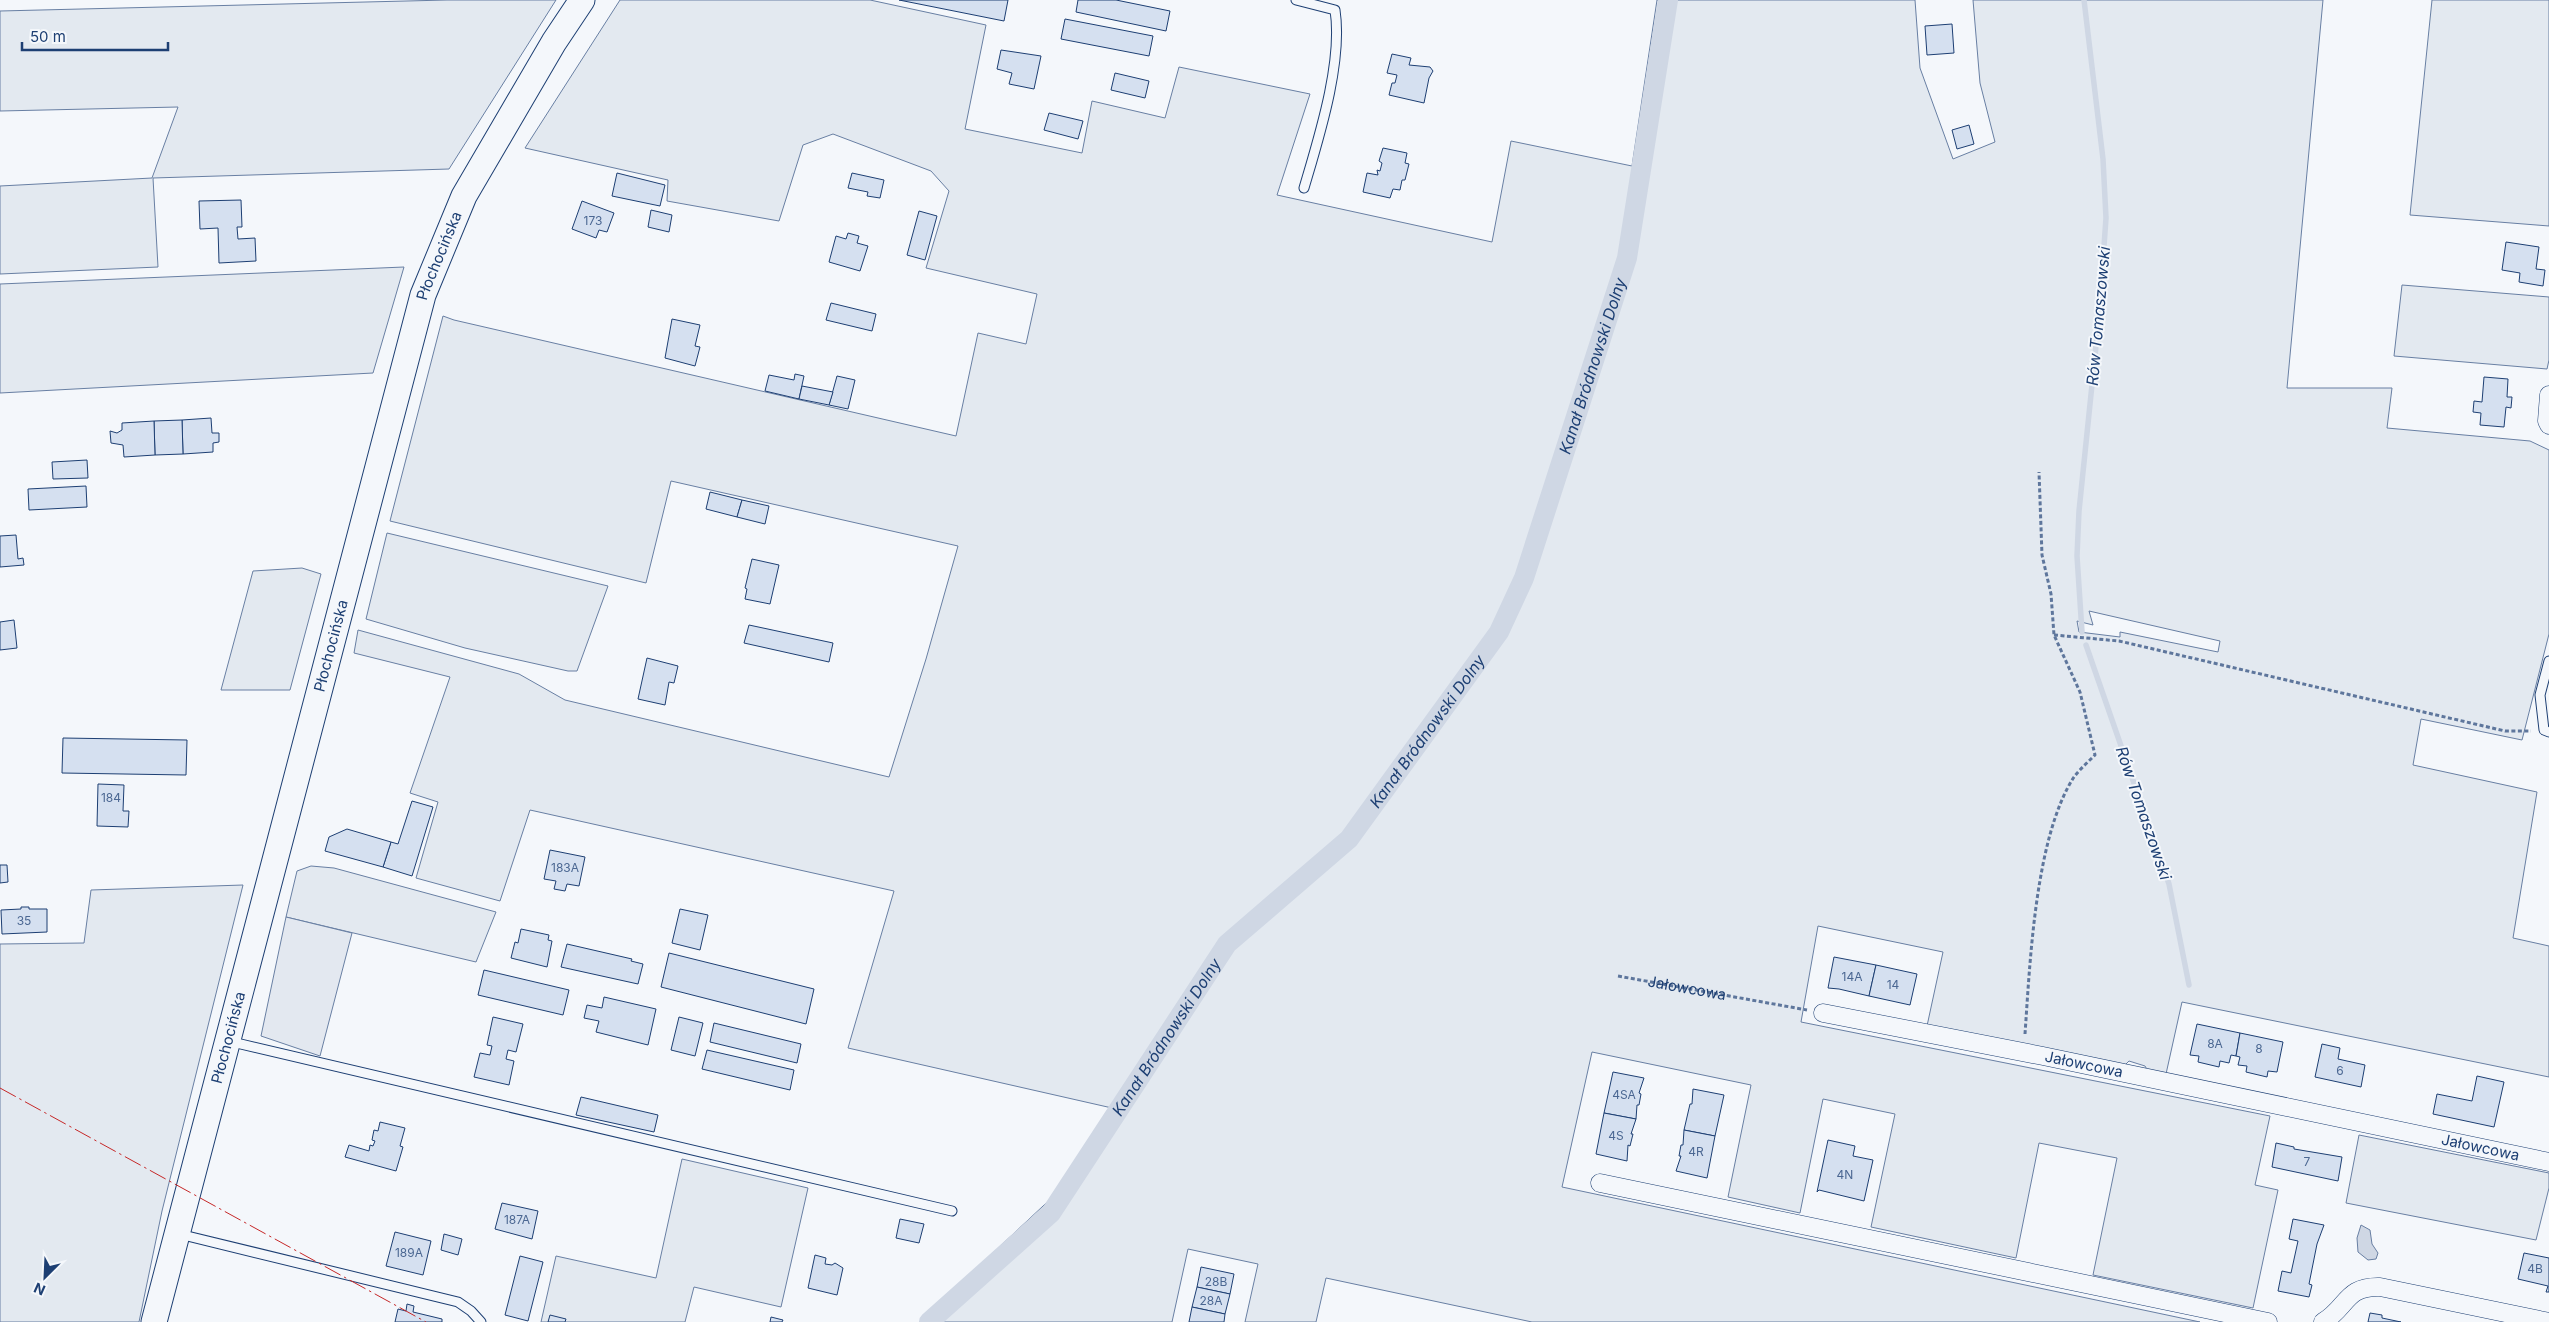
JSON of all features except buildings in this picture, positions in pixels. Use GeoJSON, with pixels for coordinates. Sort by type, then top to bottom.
{"type":"FeatureCollection","features":[{"type":"Feature","properties":{"kind":"main road","name":"Płochocińska"},"geometry":{"type":"LineString","coordinates":[[154,1322],[423,295],[464,196],[554,42],[582,0]]}},
{"type":"Feature","properties":{"kind":"street"},"geometry":{"type":"LineString","coordinates":[[2549,395],[2547,421],[2549,425]]}},
{"type":"Feature","properties":{"kind":"street","name":"Jałowcowa"},"geometry":{"type":"LineString","coordinates":[[1823,1013],[2024,1052],[2549,1162]]}},
{"type":"Feature","properties":{"kind":"street"},"geometry":{"type":"LineString","coordinates":[[1600,1183],[2268,1322]]}},
{"type":"Feature","properties":{"kind":"street"},"geometry":{"type":"LineString","coordinates":[[2323,1322],[2353,1292],[2368,1286],[2549,1322]]}},
{"type":"Feature","properties":{"kind":"lane"},"geometry":{"type":"LineString","coordinates":[[1296,0],[1335,10],[1338,30],[1325,117],[1304,188]]}},
{"type":"Feature","properties":{"kind":"lane"},"geometry":{"type":"LineString","coordinates":[[2546,731],[2540,695],[2549,661]]}},
{"type":"Feature","properties":{"kind":"lane"},"geometry":{"type":"LineString","coordinates":[[228,1041],[952,1211]]}},
{"type":"Feature","properties":{"kind":"lane"},"geometry":{"type":"LineString","coordinates":[[176,1233],[458,1302],[471,1311],[481,1322]]}},
{"type":"Feature","properties":{"kind":"path"},"geometry":{"type":"LineString","coordinates":[[2024,1052],[2029,969],[2039,892],[2052,824],[2074,777],[2095,755],[2080,692],[2054,635],[2050,594],[2042,555],[2039,472]]}},
{"type":"Feature","properties":{"kind":"path"},"geometry":{"type":"LineString","coordinates":[[2054,635],[2119,641],[2506,731],[2546,731]]}},
{"type":"Feature","properties":{"kind":"path","name":"Jałowcowa"},"geometry":{"type":"LineString","coordinates":[[1618,976],[1823,1013]]}},
{"type":"Feature","properties":{"kind":"shaded area"},"geometry":{"type":"Polygon","coordinates":[[[447,0],[556,0],[449,169],[153,178],[158,267],[0,274],[0,186],[152,178],[178,107],[0,111],[0,11],[447,0]]]}},
{"type":"Feature","properties":{"kind":"shaded area"},"geometry":{"type":"Polygon","coordinates":[[[620,0],[870,0],[986,25],[965,129],[1082,153],[1092,101],[1165,118],[1179,67],[1310,94],[1277,195],[1492,242],[1511,141],[1632,166],[1657,0],[1915,0],[1920,68],[1953,159],[1995,142],[1980,83],[1973,0],[2323,0],[2287,388],[2392,388],[2387,428],[2530,441],[2549,450],[2549,634],[2522,740],[2421,719],[2413,765],[2537,792],[2513,938],[2549,946],[2549,1077],[2182,1002],[2166,1074],[2148,1071],[2145,1066],[2129,1061],[2124,1066],[1927,1026],[1943,952],[1818,926],[1801,1022],[2270,1116],[2255,1185],[2278,1190],[2253,1308],[2093,1275],[2117,1158],[2039,1143],[2016,1258],[1871,1227],[1895,1114],[1823,1099],[1800,1213],[1728,1197],[1751,1085],[1592,1052],[1562,1187],[2200,1322],[1532,1322],[1326,1278],[1316,1322],[1245,1322],[1258,1264],[1188,1249],[1172,1322],[919,1322],[1058,1192],[1112,1108],[848,1048],[894,891],[530,810],[500,901],[416,878],[438,802],[410,793],[450,677],[354,653],[358,630],[519,674],[565,700],[889,777],[926,659],[958,546],[671,481],[646,583],[390,521],[443,316],[956,436],[978,333],[1026,344],[1037,294],[926,268],[949,191],[931,171],[833,134],[803,145],[779,221],[667,201],[668,180],[525,148],[620,0]],[[2089,611],[2093,625],[2077,621],[2079,632],[2120,637],[2120,632],[2218,652],[2220,641],[2089,611]]]}},
{"type":"Feature","properties":{"kind":"shaded area"},"geometry":{"type":"Polygon","coordinates":[[[2432,0],[2549,0],[2549,226],[2410,215],[2432,0]]]}},
{"type":"Feature","properties":{"kind":"shaded area"},"geometry":{"type":"Polygon","coordinates":[[[404,267],[373,373],[0,393],[0,284],[404,267]]]}},
{"type":"Feature","properties":{"kind":"shaded area"},"geometry":{"type":"Polygon","coordinates":[[[2402,285],[2549,297],[2549,360],[2547,369],[2394,356],[2402,285]]]}},
{"type":"Feature","properties":{"kind":"shaded area"},"geometry":{"type":"Polygon","coordinates":[[[387,533],[608,586],[577,671],[568,671],[465,648],[366,619],[387,533]]]}},
{"type":"Feature","properties":{"kind":"shaded area"},"geometry":{"type":"Polygon","coordinates":[[[302,568],[321,574],[290,690],[221,690],[253,571],[302,568]]]}},
{"type":"Feature","properties":{"kind":"shaded area"},"geometry":{"type":"Polygon","coordinates":[[[311,866],[334,868],[496,912],[476,962],[286,917],[297,871],[311,866]]]}},
{"type":"Feature","properties":{"kind":"shaded area"},"geometry":{"type":"Polygon","coordinates":[[[243,885],[162,1211],[139,1322],[0,1322],[0,944],[84,943],[91,890],[243,885]]]}},
{"type":"Feature","properties":{"kind":"shaded area"},"geometry":{"type":"Polygon","coordinates":[[[286,917],[352,933],[320,1056],[261,1036],[286,917]]]}},
{"type":"Feature","properties":{"kind":"shaded area"},"geometry":{"type":"Polygon","coordinates":[[[2359,1135],[2549,1173],[2549,1188],[2536,1240],[2346,1203],[2359,1135]]]}},
{"type":"Feature","properties":{"kind":"shaded area"},"geometry":{"type":"Polygon","coordinates":[[[682,1159],[808,1188],[781,1307],[694,1287],[685,1322],[541,1322],[556,1256],[656,1278],[682,1159]]]}},
{"type":"Feature","properties":{"kind":"shaded area"},"geometry":{"type":"Polygon","coordinates":[[[2361,1225],[2370,1230],[2372,1244],[2378,1253],[2376,1259],[2368,1260],[2358,1252],[2357,1238],[2361,1225]]]}},
{"type":"Feature","properties":{"kind":"waterway","name":"Kanał Bródnowski Dolny"},"geometry":{"type":"LineString","coordinates":[[929,1322],[1051,1213],[1227,944],[1349,839],[1499,632],[1524,578],[1627,258],[1668,0]]}},
{"type":"Feature","properties":{"kind":"waterway","name":"Rów Tomaszowski"},"geometry":{"type":"LineString","coordinates":[[2082,632],[2077,556],[2079,511],[2099,317],[2106,218],[2103,159],[2084,0]]}},
{"type":"Feature","properties":{"kind":"waterway","name":"Rów Tomaszowski"},"geometry":{"type":"LineString","coordinates":[[2086,645],[2169,884],[2189,985]]}},
{"type":"Feature","properties":{"kind":"power"},"geometry":{"type":"LineString","coordinates":[[0,1088],[426,1322]]}}]}
